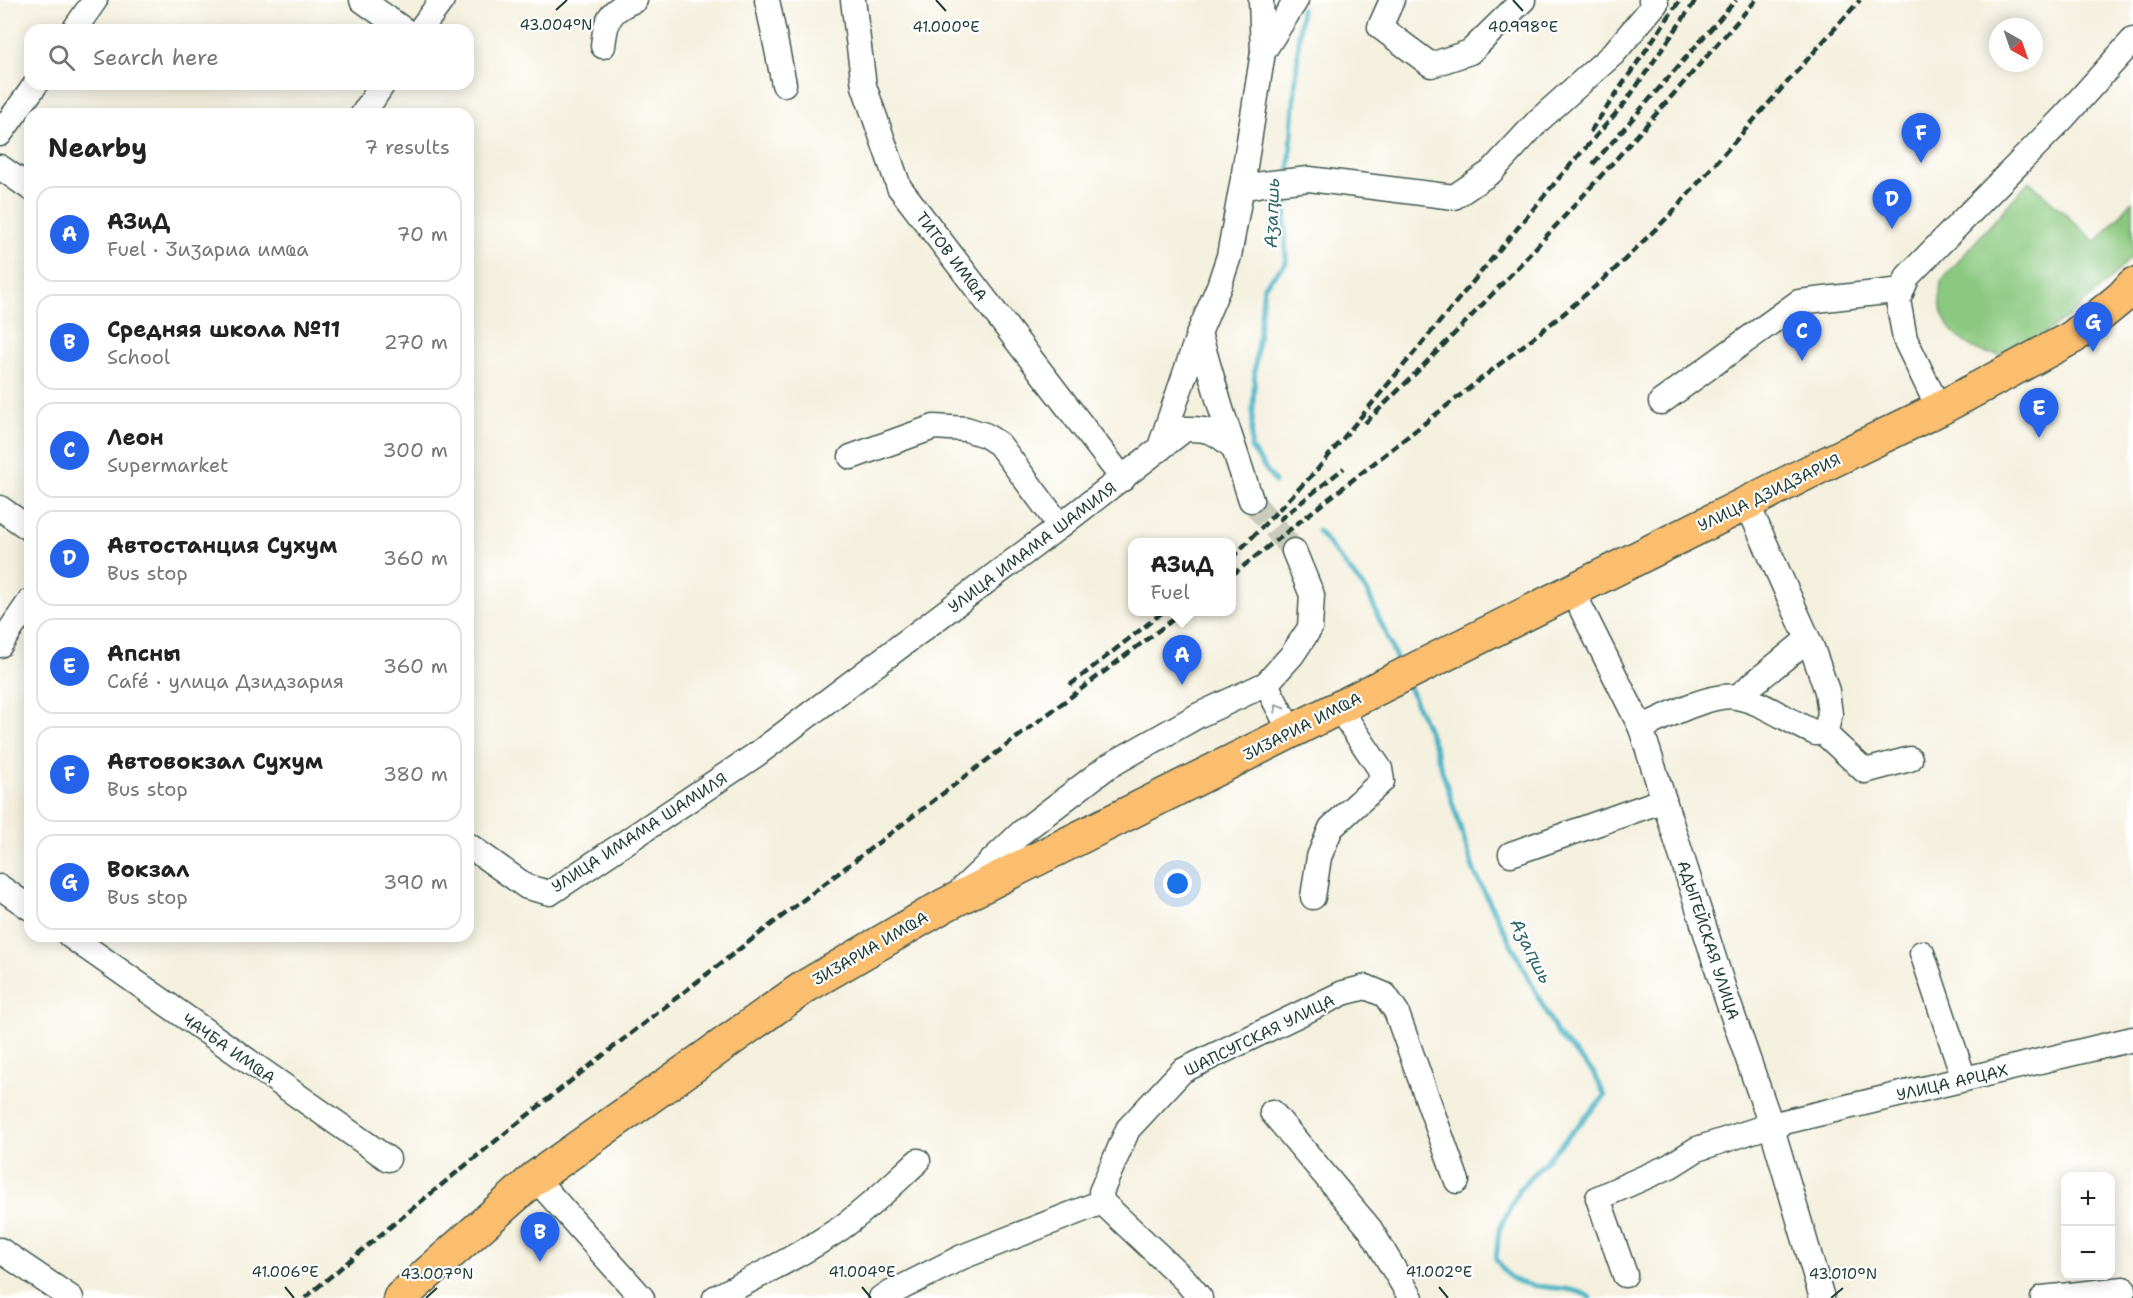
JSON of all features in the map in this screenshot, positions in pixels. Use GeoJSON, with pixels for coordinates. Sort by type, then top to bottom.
{"type":"FeatureCollection","features":[{"type":"Feature","properties":{"kind":"highway","name":"УЛИЦА ДЗИДЗАРИЯ"},"geometry":{"type":"LineString","coordinates":[[1403,675],[1939,409],[2073,337],[2122,297],[2133,285]]}},
{"type":"Feature","properties":{"kind":"highway","name":"ӠИӠАРИА ИМҨА"},"geometry":{"type":"LineString","coordinates":[[400,1298],[535,1178],[806,986],[945,905],[1403,675]]}},
{"type":"Feature","properties":{"kind":"street"},"geometry":{"type":"LineString","coordinates":[[78,24],[95,0]]}},
{"type":"Feature","properties":{"kind":"street"},"geometry":{"type":"LineString","coordinates":[[362,0],[396,24]]}},
{"type":"Feature","properties":{"kind":"street"},"geometry":{"type":"LineString","coordinates":[[424,24],[442,0]]}},
{"type":"Feature","properties":{"kind":"street"},"geometry":{"type":"LineString","coordinates":[[603,46],[607,19],[612,13],[635,0]]}},
{"type":"Feature","properties":{"kind":"street"},"geometry":{"type":"LineString","coordinates":[[767,0],[784,84]]}},
{"type":"Feature","properties":{"kind":"street","name":"ТИТОВ ИМҨА"},"geometry":{"type":"LineString","coordinates":[[853,0],[864,86],[899,187],[1123,478]]}},
{"type":"Feature","properties":{"kind":"street"},"geometry":{"type":"LineString","coordinates":[[1159,450],[1199,333],[1219,286],[1252,186],[1263,52],[1261,0]]}},
{"type":"Feature","properties":{"kind":"street"},"geometry":{"type":"LineString","coordinates":[[1392,0],[1380,27],[1431,65],[1470,52],[1523,0]]}},
{"type":"Feature","properties":{"kind":"street"},"geometry":{"type":"LineString","coordinates":[[1252,186],[1309,179],[1454,198],[1491,172],[1539,120],[1613,54],[1654,2]]}},
{"type":"Feature","properties":{"kind":"street"},"geometry":{"type":"LineString","coordinates":[[1263,52],[1291,7]]}},
{"type":"Feature","properties":{"kind":"street"},"geometry":{"type":"LineString","coordinates":[[1939,409],[1905,339],[1898,300],[1908,276],[2056,125],[2133,40]]}},
{"type":"Feature","properties":{"kind":"street"},"geometry":{"type":"LineString","coordinates":[[0,135],[32,90]]}},
{"type":"Feature","properties":{"kind":"street"},"geometry":{"type":"LineString","coordinates":[[367,108],[379,90]]}},
{"type":"Feature","properties":{"kind":"street"},"geometry":{"type":"LineString","coordinates":[[0,167],[24,184]]}},
{"type":"Feature","properties":{"kind":"street"},"geometry":{"type":"LineString","coordinates":[[1661,402],[1799,302],[1902,291]]}},
{"type":"Feature","properties":{"kind":"street"},"geometry":{"type":"LineString","coordinates":[[1199,333],[1251,500]]}},
{"type":"Feature","properties":{"kind":"street"},"geometry":{"type":"LineString","coordinates":[[851,457],[934,427],[966,429],[985,435],[999,444],[1060,526]]}},
{"type":"Feature","properties":{"kind":"street","name":"УЛИЦА ИМАМА ШАМИЛЯ"},"geometry":{"type":"LineString","coordinates":[[474,849],[527,887],[550,893],[757,754],[1185,429],[1204,428],[1233,447]]}},
{"type":"Feature","properties":{"kind":"street"},"geometry":{"type":"LineString","coordinates":[[1641,728],[1720,696],[1737,697],[1755,702],[1816,733],[1823,732],[1828,726],[1830,714],[1827,691],[1808,639],[1747,503]]}},
{"type":"Feature","properties":{"kind":"street"},"geometry":{"type":"LineString","coordinates":[[0,508],[24,525]]}},
{"type":"Feature","properties":{"kind":"street"},"geometry":{"type":"LineString","coordinates":[[945,905],[1022,832],[1107,767],[1199,715],[1266,684],[1293,655],[1310,628],[1312,595],[1294,551]]}},
{"type":"Feature","properties":{"kind":"street","name":"АДЫГЕЙСКАЯ УЛИЦА"},"geometry":{"type":"LineString","coordinates":[[1572,590],[1641,728],[1725,993],[1771,1125],[1822,1298]]}},
{"type":"Feature","properties":{"kind":"street"},"geometry":{"type":"LineString","coordinates":[[0,645],[24,611]]}},
{"type":"Feature","properties":{"kind":"street"},"geometry":{"type":"LineString","coordinates":[[1737,697],[1808,639]]}},
{"type":"Feature","properties":{"kind":"street"},"geometry":{"type":"LineString","coordinates":[[1266,684],[1291,732]]}},
{"type":"Feature","properties":{"kind":"street"},"geometry":{"type":"LineString","coordinates":[[1313,897],[1319,857],[1331,828],[1382,781],[1380,769],[1339,708]]}},
{"type":"Feature","properties":{"kind":"street"},"geometry":{"type":"LineString","coordinates":[[1823,732],[1865,771],[1910,759]]}},
{"type":"Feature","properties":{"kind":"street"},"geometry":{"type":"LineString","coordinates":[[1511,854],[1664,800]]}},
{"type":"Feature","properties":{"kind":"street"},"geometry":{"type":"LineString","coordinates":[[0,887],[24,904]]}},
{"type":"Feature","properties":{"kind":"street","name":"ЧАЧБА ИМҨА"},"geometry":{"type":"LineString","coordinates":[[79,942],[388,1160]]}},
{"type":"Feature","properties":{"kind":"street"},"geometry":{"type":"LineString","coordinates":[[1922,953],[1964,1079]]}},
{"type":"Feature","properties":{"kind":"street","name":"ШАПСУГСКАЯ УЛИЦА"},"geometry":{"type":"LineString","coordinates":[[1102,1202],[1101,1192],[1128,1129],[1182,1071],[1343,993],[1366,987],[1385,995],[1396,1011],[1457,1181]]}},
{"type":"Feature","properties":{"kind":"street","name":"УЛИЦА АРЦАХ"},"geometry":{"type":"LineString","coordinates":[[1625,1275],[1598,1198],[1670,1166],[1697,1149],[1771,1125],[2133,1039]]}},
{"type":"Feature","properties":{"kind":"street"},"geometry":{"type":"LineString","coordinates":[[1272,1112],[1370,1229],[1411,1298]]}},
{"type":"Feature","properties":{"kind":"street"},"geometry":{"type":"LineString","coordinates":[[715,1298],[804,1251],[842,1227],[875,1201],[918,1161]]}},
{"type":"Feature","properties":{"kind":"street"},"geometry":{"type":"LineString","coordinates":[[535,1178],[642,1298]]}},
{"type":"Feature","properties":{"kind":"street"},"geometry":{"type":"LineString","coordinates":[[881,1298],[962,1257],[1102,1202],[1152,1247],[1200,1298]]}},
{"type":"Feature","properties":{"kind":"street"},"geometry":{"type":"LineString","coordinates":[[0,1250],[70,1298]]}},
{"type":"Feature","properties":{"kind":"street"},"geometry":{"type":"LineString","coordinates":[[2043,1298],[2124,1289]]}},
{"type":"Feature","properties":{"kind":"green space"},"geometry":{"type":"Polygon","coordinates":[[[2029,181],[2096,242],[2133,201],[2133,255],[2086,301],[2061,322],[2024,347],[2009,354],[1985,353],[1963,341],[1950,328],[1941,307],[1941,281],[2029,181]]]}},
{"type":"Feature","properties":{"kind":"waterway","name":"Аӡаԥшь"},"geometry":{"type":"LineString","coordinates":[[1289,173],[1301,9]]}},
{"type":"Feature","properties":{"kind":"waterway","name":"Аӡаԥшь"},"geometry":{"type":"LineString","coordinates":[[1275,482],[1251,448],[1255,367],[1264,286],[1286,263],[1285,220],[1288,189]]}},
{"type":"Feature","properties":{"kind":"waterway","name":"Аӡаԥшь"},"geometry":{"type":"LineString","coordinates":[[1318,531],[1368,593],[1399,665]]}},
{"type":"Feature","properties":{"kind":"waterway","name":"Аӡаԥшь"},"geometry":{"type":"LineString","coordinates":[[1408,685],[1433,742],[1475,874],[1558,1035],[1594,1073],[1605,1096],[1519,1190],[1499,1230],[1496,1259],[1508,1276],[1519,1282],[1572,1290],[1591,1298]]}},
{"type":"Feature","properties":{"kind":"tunnel"},"geometry":{"type":"LineString","coordinates":[[1251,500],[1294,551]]}},
{"type":"Feature","properties":{"kind":"railway"},"geometry":{"type":"LineString","coordinates":[[1590,132],[1680,0]]}},
{"type":"Feature","properties":{"kind":"railway"},"geometry":{"type":"LineString","coordinates":[[1236,554],[1316,471],[1559,178],[1625,103],[1696,0]]}},
{"type":"Feature","properties":{"kind":"railway"},"geometry":{"type":"LineString","coordinates":[[1593,164],[1736,0]]}},
{"type":"Feature","properties":{"kind":"railway"},"geometry":{"type":"LineString","coordinates":[[1365,423],[1517,268],[1614,162],[1756,0]]}},
{"type":"Feature","properties":{"kind":"railway"},"geometry":{"type":"LineString","coordinates":[[1236,572],[1562,315],[1613,271],[1668,217],[1860,0]]}},
{"type":"Feature","properties":{"kind":"railway"},"geometry":{"type":"LineString","coordinates":[[1279,520],[1344,468]]}},
{"type":"Feature","properties":{"kind":"railway"},"geometry":{"type":"LineString","coordinates":[[1070,685],[1158,616]]}},
{"type":"Feature","properties":{"kind":"railway"},"geometry":{"type":"LineString","coordinates":[[305,1298],[520,1121],[739,949],[1178,616]]}},
{"type":"Feature","properties":{"kind":"place","name":"Автовокзал Сухум"},"geometry":{"type":"Point","coordinates":[1921,163]}},
{"type":"Feature","properties":{"kind":"place","name":"Автостанция Сухум"},"geometry":{"type":"Point","coordinates":[1892,229]}},
{"type":"Feature","properties":{"kind":"place","name":"Вокзал"},"geometry":{"type":"Point","coordinates":[2093,352]}},
{"type":"Feature","properties":{"kind":"place","name":"Леон"},"geometry":{"type":"Point","coordinates":[1802,361]}},
{"type":"Feature","properties":{"kind":"place","name":"Апсны"},"geometry":{"type":"Point","coordinates":[2039,438]}},
{"type":"Feature","properties":{"kind":"place","name":"АЗиД"},"geometry":{"type":"Point","coordinates":[1182,685]}},
{"type":"Feature","properties":{"kind":"place","name":"Средняя школа №11"},"geometry":{"type":"Point","coordinates":[540,1262]}}]}
